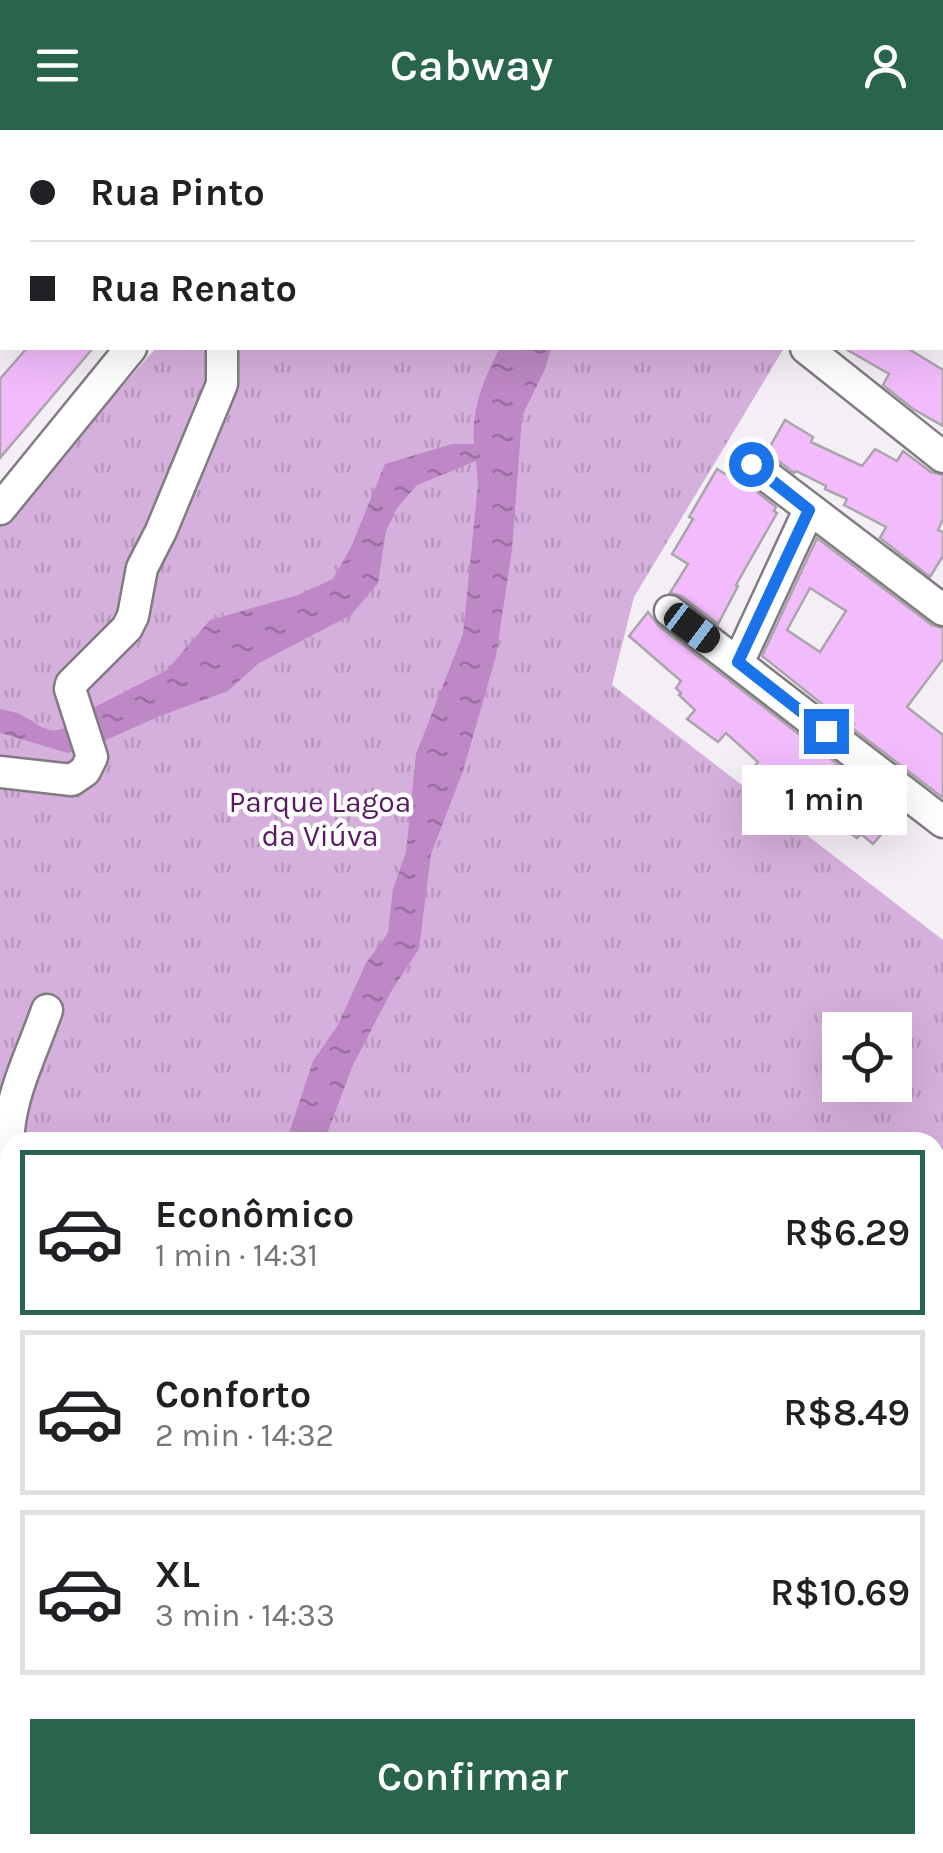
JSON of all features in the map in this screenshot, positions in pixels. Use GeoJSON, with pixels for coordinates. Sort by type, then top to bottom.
{"type":"FeatureCollection","features":[{"type":"Feature","properties":{"kind":"street"},"geometry":{"type":"LineString","coordinates":[[0,509],[129,350]]}},
{"type":"Feature","properties":{"kind":"street"},"geometry":{"type":"LineString","coordinates":[[0,772],[72,780],[90,764],[92,758],[71,684],[133,616],[142,568],[222,384],[222,350]]}},
{"type":"Feature","properties":{"kind":"street"},"geometry":{"type":"LineString","coordinates":[[809,350],[943,457]]}},
{"type":"Feature","properties":{"kind":"street"},"geometry":{"type":"LineString","coordinates":[[751,464],[809,510],[939,597]]}},
{"type":"Feature","properties":{"kind":"street"},"geometry":{"type":"LineString","coordinates":[[738,662],[809,510]]}},
{"type":"Feature","properties":{"kind":"street"},"geometry":{"type":"LineString","coordinates":[[670,611],[943,822]]}},
{"type":"Feature","properties":{"kind":"street"},"geometry":{"type":"LineString","coordinates":[[9,1132],[11,1114],[47,1010]]}},
{"type":"Feature","properties":{"kind":"green space","name":"Parque Lagoa da Viúva"},"geometry":{"type":"Polygon","coordinates":[[[154,350],[783,350],[634,597],[612,685],[943,940],[943,1132],[0,1132],[0,525],[154,350]]]}},
{"type":"Feature","properties":{"kind":"water"},"geometry":{"type":"Polygon","coordinates":[[[499,350],[550,350],[522,416],[512,550],[496,656],[463,771],[431,854],[419,949],[392,990],[352,1067],[328,1132],[289,1132],[313,1061],[338,1025],[366,963],[388,933],[393,889],[406,852],[416,754],[463,634],[478,484],[476,461],[417,485],[397,508],[386,531],[378,583],[351,615],[259,663],[228,691],[99,743],[89,717],[93,708],[167,670],[210,620],[298,595],[333,579],[351,547],[385,464],[452,444],[474,444],[480,394],[499,350]]]}},
{"type":"Feature","properties":{"kind":"water"},"geometry":{"type":"Polygon","coordinates":[[[0,709],[19,714],[48,730],[72,724],[81,748],[68,753],[0,733],[0,709]]]}},
{"type":"Feature","properties":{"kind":"building"},"geometry":{"type":"Polygon","coordinates":[[[25,350],[91,350],[0,458],[0,379],[25,350]]]}},
{"type":"Feature","properties":{"kind":"building"},"geometry":{"type":"Polygon","coordinates":[[[847,350],[910,350],[943,370],[943,426],[883,385],[889,374],[847,350]]]}},
{"type":"Feature","properties":{"kind":"building"},"geometry":{"type":"Polygon","coordinates":[[[785,420],[813,437],[811,442],[862,466],[875,449],[897,461],[903,451],[931,472],[943,475],[943,519],[938,530],[943,532],[943,556],[930,577],[880,538],[886,527],[844,505],[847,499],[794,473],[767,452],[785,420]]]}},
{"type":"Feature","properties":{"kind":"building"},"geometry":{"type":"Polygon","coordinates":[[[717,469],[740,483],[742,480],[776,507],[777,513],[718,624],[681,596],[670,593],[688,564],[672,554],[717,469]]]}},
{"type":"Feature","properties":{"kind":"building"},"geometry":{"type":"Polygon","coordinates":[[[817,538],[932,625],[943,628],[943,659],[907,707],[943,735],[943,798],[852,728],[854,724],[827,708],[762,656],[817,538]],[[810,588],[787,630],[820,652],[846,611],[810,588]]]}},
{"type":"Feature","properties":{"kind":"building"},"geometry":{"type":"Polygon","coordinates":[[[648,612],[659,626],[853,776],[851,779],[896,817],[873,844],[861,834],[857,838],[805,800],[802,804],[768,780],[753,768],[758,762],[726,733],[718,742],[687,719],[695,710],[679,695],[676,688],[681,681],[629,636],[648,612]]]}},
{"type":"Feature","properties":{"kind":"route"},"geometry":{"type":"LineString","coordinates":[[751,464],[809,510],[738,662],[826,731]]}}]}
